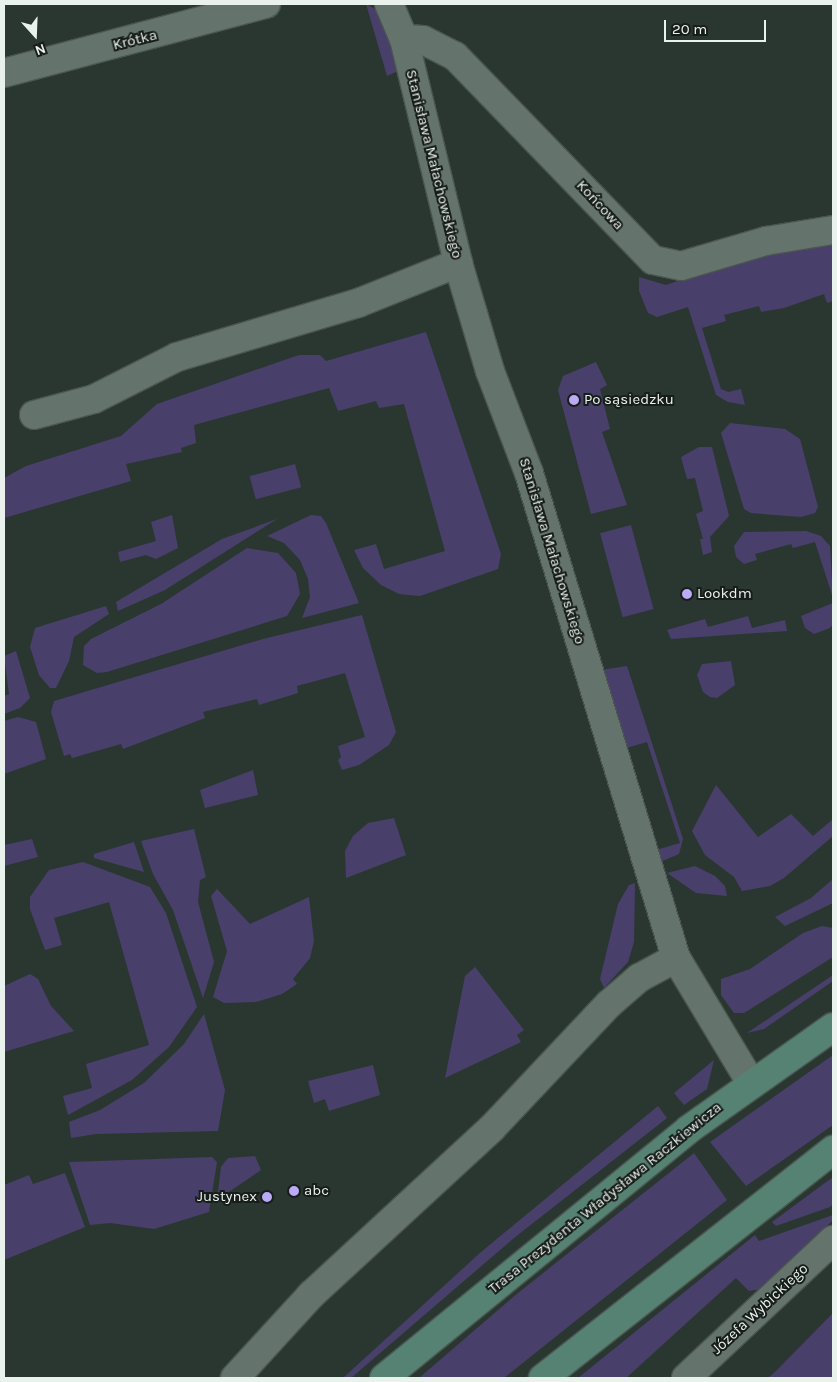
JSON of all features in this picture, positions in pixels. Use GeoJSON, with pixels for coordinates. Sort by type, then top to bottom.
{"type":"FeatureCollection","features":[{"type":"Feature","properties":{"kind":"main road","name":"Trasa Prezydenta Władysława Raczkiewicza"},"geometry":{"type":"LineString","coordinates":[[384,1378],[689,1129],[751,1083],[833,1027]]}},
{"type":"Feature","properties":{"kind":"main road"},"geometry":{"type":"LineString","coordinates":[[543,1378],[833,1150]]}},
{"type":"Feature","properties":{"kind":"street","name":"Krótka"},"geometry":{"type":"LineString","coordinates":[[4,73],[266,4]]}},
{"type":"Feature","properties":{"kind":"street","name":"Stanisława Małachowskiego"},"geometry":{"type":"LineString","coordinates":[[389,4],[404,39],[458,263],[490,372],[538,500],[676,958],[751,1083]]}},
{"type":"Feature","properties":{"kind":"street","name":"Końcowa"},"geometry":{"type":"LineString","coordinates":[[404,39],[423,40],[455,56],[653,260],[681,266],[766,241],[833,230]]}},
{"type":"Feature","properties":{"kind":"street"},"geometry":{"type":"LineString","coordinates":[[34,415],[94,400],[177,357],[358,303],[458,263]]}},
{"type":"Feature","properties":{"kind":"street"},"geometry":{"type":"LineString","coordinates":[[235,1378],[311,1295],[491,1129],[609,1004],[639,978],[676,958]]}},
{"type":"Feature","properties":{"kind":"street","name":"Józefa Wybickiego"},"geometry":{"type":"LineString","coordinates":[[686,1378],[833,1240]]}},
{"type":"Feature","properties":{"kind":"shaded area"},"geometry":{"type":"Polygon","coordinates":[[[366,4],[378,11],[388,26],[400,70],[387,76],[366,4]]]}},
{"type":"Feature","properties":{"kind":"shaded area"},"geometry":{"type":"Polygon","coordinates":[[[833,241],[833,301],[827,303],[824,294],[784,308],[761,312],[759,306],[724,315],[726,321],[702,328],[721,389],[728,392],[741,389],[745,405],[728,402],[716,395],[688,307],[657,317],[648,313],[639,291],[639,277],[666,285],[761,253],[833,241]]]}},
{"type":"Feature","properties":{"kind":"shaded area"},"geometry":{"type":"Polygon","coordinates":[[[426,332],[501,554],[498,569],[420,596],[399,594],[381,585],[363,568],[354,550],[376,544],[384,569],[445,551],[404,404],[379,408],[376,401],[338,411],[329,388],[194,425],[196,443],[181,448],[182,452],[126,464],[131,481],[4,518],[4,478],[26,466],[121,436],[157,404],[299,355],[320,355],[326,361],[426,332]]]}},
{"type":"Feature","properties":{"kind":"shaded area"},"geometry":{"type":"Polygon","coordinates":[[[596,362],[607,385],[600,389],[610,429],[602,432],[627,505],[591,514],[558,390],[563,376],[596,362]]]}},
{"type":"Feature","properties":{"kind":"shaded area"},"geometry":{"type":"Polygon","coordinates":[[[730,423],[785,429],[800,439],[818,507],[815,513],[801,517],[751,513],[744,509],[721,433],[730,423]]]}},
{"type":"Feature","properties":{"kind":"shaded area"},"geometry":{"type":"Polygon","coordinates":[[[699,447],[712,447],[729,516],[710,537],[712,552],[703,555],[700,539],[703,539],[696,514],[703,511],[695,478],[687,479],[681,457],[699,447]]]}},
{"type":"Feature","properties":{"kind":"shaded area"},"geometry":{"type":"Polygon","coordinates":[[[295,464],[301,487],[256,499],[250,476],[295,464]]]}},
{"type":"Feature","properties":{"kind":"shaded area"},"geometry":{"type":"Polygon","coordinates":[[[172,515],[178,548],[156,559],[146,555],[120,562],[118,552],[156,541],[151,522],[172,515]]]}},
{"type":"Feature","properties":{"kind":"shaded area"},"geometry":{"type":"Polygon","coordinates":[[[311,515],[321,516],[326,523],[359,603],[302,618],[310,597],[308,579],[300,560],[284,543],[267,536],[311,515]]]}},
{"type":"Feature","properties":{"kind":"shaded area"},"geometry":{"type":"Polygon","coordinates":[[[277,519],[165,590],[118,611],[116,602],[222,539],[277,519]]]}},
{"type":"Feature","properties":{"kind":"shaded area"},"geometry":{"type":"Polygon","coordinates":[[[631,525],[654,609],[623,617],[600,533],[631,525]]]}},
{"type":"Feature","properties":{"kind":"shaded area"},"geometry":{"type":"Polygon","coordinates":[[[806,531],[821,536],[830,546],[833,598],[815,542],[793,548],[791,544],[755,554],[757,560],[744,564],[736,557],[734,546],[744,532],[806,531]]]}},
{"type":"Feature","properties":{"kind":"shaded area"},"geometry":{"type":"Polygon","coordinates":[[[247,548],[278,553],[296,573],[300,594],[287,616],[107,672],[97,673],[83,665],[84,646],[91,639],[161,604],[247,548]]]}},
{"type":"Feature","properties":{"kind":"shaded area"},"geometry":{"type":"Polygon","coordinates":[[[833,603],[833,624],[830,628],[814,634],[805,628],[801,616],[833,603]]]}},
{"type":"Feature","properties":{"kind":"shaded area"},"geometry":{"type":"Polygon","coordinates":[[[106,606],[109,614],[74,637],[69,661],[56,688],[50,688],[39,675],[30,647],[35,628],[106,606]]]}},
{"type":"Feature","properties":{"kind":"shaded area"},"geometry":{"type":"Polygon","coordinates":[[[362,615],[396,732],[389,745],[359,765],[342,770],[338,760],[341,757],[338,746],[365,737],[345,673],[297,686],[298,693],[259,705],[257,699],[203,712],[205,718],[123,749],[121,744],[72,758],[70,754],[64,756],[51,712],[54,701],[263,639],[362,615]]]}},
{"type":"Feature","properties":{"kind":"shaded area"},"geometry":{"type":"Polygon","coordinates":[[[748,616],[752,628],[785,620],[787,631],[671,639],[667,630],[705,619],[708,627],[748,616]]]}},
{"type":"Feature","properties":{"kind":"shaded area"},"geometry":{"type":"Polygon","coordinates":[[[16,651],[30,698],[20,708],[4,714],[4,696],[9,694],[4,656],[16,651]]]}},
{"type":"Feature","properties":{"kind":"shaded area"},"geometry":{"type":"Polygon","coordinates":[[[731,661],[735,685],[717,698],[710,697],[703,692],[697,675],[702,664],[731,661]]]}},
{"type":"Feature","properties":{"kind":"shaded area"},"geometry":{"type":"Polygon","coordinates":[[[627,666],[683,839],[679,854],[660,862],[656,850],[680,843],[647,742],[623,749],[601,670],[627,666]]]}},
{"type":"Feature","properties":{"kind":"shaded area"},"geometry":{"type":"Polygon","coordinates":[[[18,717],[36,722],[46,759],[4,774],[4,721],[18,717]]]}},
{"type":"Feature","properties":{"kind":"shaded area"},"geometry":{"type":"Polygon","coordinates":[[[253,770],[258,795],[205,808],[200,790],[253,770]]]}},
{"type":"Feature","properties":{"kind":"shaded area"},"geometry":{"type":"Polygon","coordinates":[[[716,785],[758,837],[791,814],[813,836],[833,819],[833,836],[784,878],[770,886],[742,891],[734,877],[705,855],[692,831],[716,785]]]}},
{"type":"Feature","properties":{"kind":"shaded area"},"geometry":{"type":"Polygon","coordinates":[[[394,818],[406,855],[346,878],[345,851],[353,836],[368,823],[394,818]]]}},
{"type":"Feature","properties":{"kind":"shaded area"},"geometry":{"type":"Polygon","coordinates":[[[194,829],[206,877],[200,880],[198,902],[214,962],[203,998],[173,910],[153,874],[141,841],[194,829]]]}},
{"type":"Feature","properties":{"kind":"shaded area"},"geometry":{"type":"Polygon","coordinates":[[[32,839],[38,857],[4,866],[4,845],[32,839]]]}},
{"type":"Feature","properties":{"kind":"shaded area"},"geometry":{"type":"Polygon","coordinates":[[[134,842],[144,872],[94,858],[94,854],[134,842]]]}},
{"type":"Feature","properties":{"kind":"shaded area"},"geometry":{"type":"Polygon","coordinates":[[[83,862],[150,887],[166,913],[197,1007],[169,1047],[132,1080],[68,1115],[63,1096],[92,1088],[86,1064],[149,1045],[109,902],[54,918],[62,945],[45,950],[30,909],[30,897],[49,870],[83,862]]]}},
{"type":"Feature","properties":{"kind":"shaded area"},"geometry":{"type":"Polygon","coordinates":[[[695,866],[715,876],[725,886],[727,896],[696,893],[667,873],[695,866]]]}},
{"type":"Feature","properties":{"kind":"shaded area"},"geometry":{"type":"Polygon","coordinates":[[[833,879],[833,903],[785,926],[775,917],[811,898],[833,879]]]}},
{"type":"Feature","properties":{"kind":"shaded area"},"geometry":{"type":"Polygon","coordinates":[[[635,883],[634,942],[628,962],[604,988],[600,979],[618,904],[629,885],[635,883]]]}},
{"type":"Feature","properties":{"kind":"shaded area"},"geometry":{"type":"Polygon","coordinates":[[[217,889],[250,924],[309,897],[314,941],[310,958],[293,979],[297,984],[282,994],[256,1002],[224,1003],[213,997],[227,951],[211,896],[217,889]]]}},
{"type":"Feature","properties":{"kind":"shaded area"},"geometry":{"type":"Polygon","coordinates":[[[822,926],[833,928],[833,957],[744,1013],[734,1013],[721,995],[721,979],[750,969],[803,933],[822,926]]]}},
{"type":"Feature","properties":{"kind":"shaded area"},"geometry":{"type":"Polygon","coordinates":[[[475,967],[524,1030],[517,1035],[521,1042],[445,1078],[465,976],[475,967]]]}},
{"type":"Feature","properties":{"kind":"shaded area"},"geometry":{"type":"Polygon","coordinates":[[[30,974],[38,979],[51,1006],[74,1031],[4,1052],[4,986],[30,974]]]}},
{"type":"Feature","properties":{"kind":"shaded area"},"geometry":{"type":"Polygon","coordinates":[[[833,975],[833,981],[764,1029],[747,1033],[833,975]]]}},
{"type":"Feature","properties":{"kind":"shaded area"},"geometry":{"type":"Polygon","coordinates":[[[204,1014],[225,1090],[218,1131],[96,1134],[71,1138],[69,1122],[100,1110],[144,1083],[184,1044],[204,1014]]]}},
{"type":"Feature","properties":{"kind":"shaded area"},"geometry":{"type":"Polygon","coordinates":[[[833,1055],[833,1125],[746,1186],[710,1142],[833,1055]]]}},
{"type":"Feature","properties":{"kind":"shaded area"},"geometry":{"type":"Polygon","coordinates":[[[714,1060],[707,1089],[684,1105],[674,1093],[714,1060]]]}},
{"type":"Feature","properties":{"kind":"shaded area"},"geometry":{"type":"Polygon","coordinates":[[[373,1065],[380,1095],[329,1111],[325,1099],[314,1103],[308,1081],[373,1065]]]}},
{"type":"Feature","properties":{"kind":"shaded area"},"geometry":{"type":"Polygon","coordinates":[[[658,1106],[667,1118],[514,1238],[351,1378],[343,1378],[481,1252],[658,1106]]]}},
{"type":"Feature","properties":{"kind":"shaded area"},"geometry":{"type":"Polygon","coordinates":[[[694,1153],[727,1200],[504,1378],[419,1378],[518,1293],[694,1153]]]}},
{"type":"Feature","properties":{"kind":"shaded area"},"geometry":{"type":"Polygon","coordinates":[[[255,1156],[261,1170],[217,1200],[221,1167],[228,1158],[255,1156]]]}},
{"type":"Feature","properties":{"kind":"shaded area"},"geometry":{"type":"Polygon","coordinates":[[[212,1157],[217,1162],[209,1212],[154,1229],[110,1223],[90,1225],[69,1162],[212,1157]]]}},
{"type":"Feature","properties":{"kind":"shaded area"},"geometry":{"type":"Polygon","coordinates":[[[65,1173],[85,1227],[4,1260],[4,1185],[29,1175],[33,1184],[65,1173]]]}},
{"type":"Feature","properties":{"kind":"shaded area"},"geometry":{"type":"Polygon","coordinates":[[[833,1177],[833,1204],[830,1207],[776,1226],[772,1222],[833,1177]]]}},
{"type":"Feature","properties":{"kind":"shaded area"},"geometry":{"type":"Polygon","coordinates":[[[833,1215],[833,1220],[761,1289],[749,1291],[736,1278],[626,1378],[578,1378],[755,1235],[759,1241],[833,1215]]]}},
{"type":"Feature","properties":{"kind":"shaded area"},"geometry":{"type":"Polygon","coordinates":[[[833,1313],[833,1378],[768,1378],[776,1371],[833,1313]]]}},
{"type":"Feature","properties":{"kind":"place","name":"Po sąsiedzku"},"geometry":{"type":"Point","coordinates":[574,400]}},
{"type":"Feature","properties":{"kind":"place","name":"Lookdm"},"geometry":{"type":"Point","coordinates":[687,594]}},
{"type":"Feature","properties":{"kind":"place","name":"abc"},"geometry":{"type":"Point","coordinates":[294,1191]}},
{"type":"Feature","properties":{"kind":"place","name":"Justynex"},"geometry":{"type":"Point","coordinates":[267,1197]}}]}
